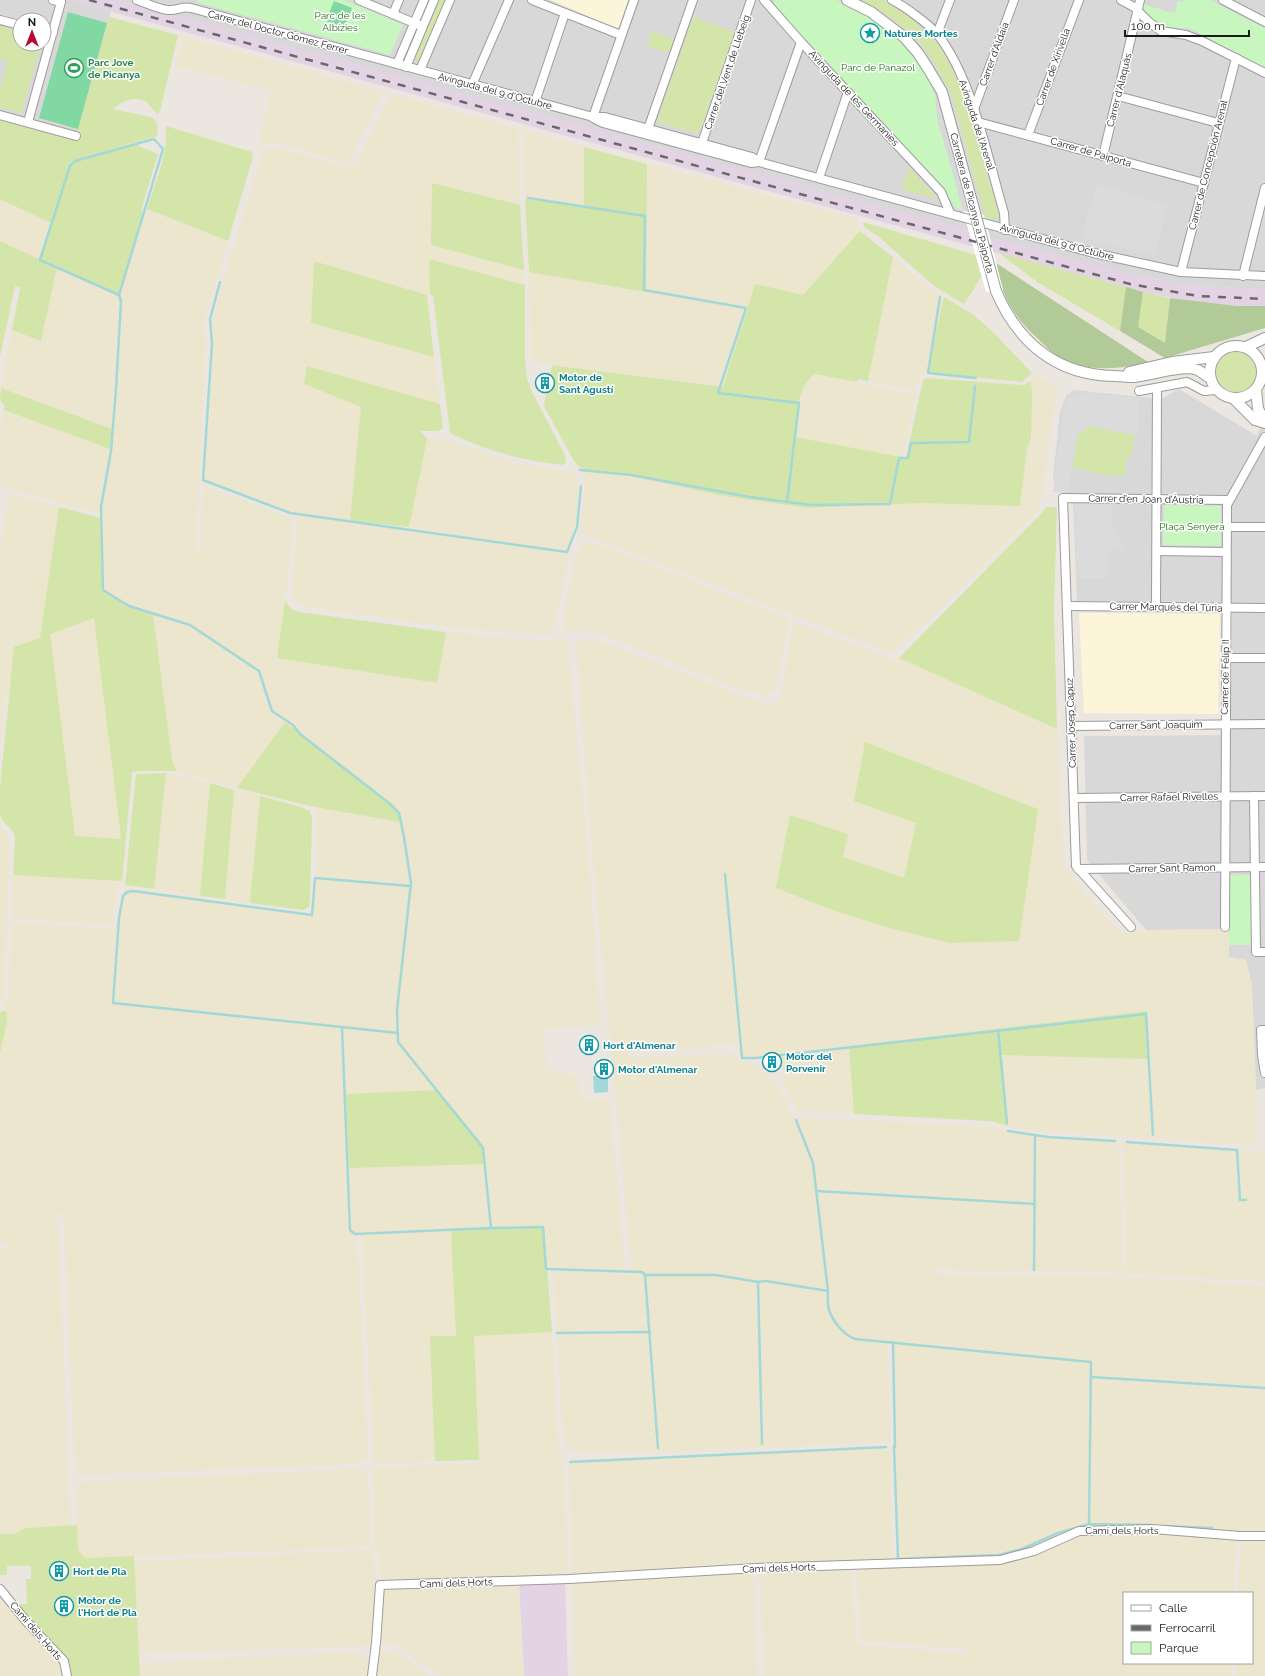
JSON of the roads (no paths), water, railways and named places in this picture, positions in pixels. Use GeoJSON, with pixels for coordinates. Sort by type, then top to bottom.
{"type":"FeatureCollection","features":[{"type":"Feature","properties":{"kind":"street","name":"Carrer del Doctor Gómez Ferrer"},"geometry":{"type":"LineString","coordinates":[[137,0],[168,10],[182,5],[396,64]]}},
{"type":"Feature","properties":{"kind":"street"},"geometry":{"type":"LineString","coordinates":[[176,0],[182,5]]}},
{"type":"Feature","properties":{"kind":"street"},"geometry":{"type":"LineString","coordinates":[[359,0],[423,27]]}},
{"type":"Feature","properties":{"kind":"street"},"geometry":{"type":"LineString","coordinates":[[393,14],[400,0]]}},
{"type":"Feature","properties":{"kind":"street"},"geometry":{"type":"LineString","coordinates":[[396,64],[424,0]]}},
{"type":"Feature","properties":{"kind":"street"},"geometry":{"type":"LineString","coordinates":[[406,67],[434,0]]}},
{"type":"Feature","properties":{"kind":"street"},"geometry":{"type":"LineString","coordinates":[[420,70],[450,0]]}},
{"type":"Feature","properties":{"kind":"street"},"geometry":{"type":"LineString","coordinates":[[472,85],[509,0]]}},
{"type":"Feature","properties":{"kind":"street"},"geometry":{"type":"LineString","coordinates":[[532,0],[621,35]]}},
{"type":"Feature","properties":{"kind":"street"},"geometry":{"type":"LineString","coordinates":[[592,117],[634,0]]}},
{"type":"Feature","properties":{"kind":"street"},"geometry":{"type":"LineString","coordinates":[[648,129],[693,0]]}},
{"type":"Feature","properties":{"kind":"street","name":"Carrer del Vent de Llebeig"},"geometry":{"type":"LineString","coordinates":[[702,143],[751,0]]}},
{"type":"Feature","properties":{"kind":"street","name":"Avinguda de les Germanies"},"geometry":{"type":"LineString","coordinates":[[764,0],[801,42],[942,192],[950,213]]}},
{"type":"Feature","properties":{"kind":"street","name":"Carretera de Picanya a Paiporta"},"geometry":{"type":"LineString","coordinates":[[847,0],[870,12],[904,37],[918,53],[942,92],[996,291],[1008,316],[1025,338],[1037,349],[1060,363],[1093,375],[1126,377],[1190,368],[1198,370],[1210,378]]}},
{"type":"Feature","properties":{"kind":"street","name":"Avinguda de l'Arenal"},"geometry":{"type":"LineString","coordinates":[[892,0],[904,6],[937,34],[962,77],[974,109],[1004,213],[1005,230]]}},
{"type":"Feature","properties":{"kind":"street"},"geometry":{"type":"LineString","coordinates":[[937,34],[950,0]]}},
{"type":"Feature","properties":{"kind":"street","name":"Carrer d'Aldaia"},"geometry":{"type":"LineString","coordinates":[[974,109],[1014,0]]}},
{"type":"Feature","properties":{"kind":"street","name":"Carrer de Xirivella"},"geometry":{"type":"LineString","coordinates":[[1028,135],[1079,0]]}},
{"type":"Feature","properties":{"kind":"street"},"geometry":{"type":"LineString","coordinates":[[1121,0],[1134,7],[1161,31],[1186,35],[1202,41],[1265,73]]}},
{"type":"Feature","properties":{"kind":"street","name":"Carrer d'Alaquàs"},"geometry":{"type":"LineString","coordinates":[[1103,156],[1140,0]]}},
{"type":"Feature","properties":{"kind":"street"},"geometry":{"type":"LineString","coordinates":[[1223,0],[1265,22]]}},
{"type":"Feature","properties":{"kind":"street"},"geometry":{"type":"LineString","coordinates":[[28,122],[53,34],[57,1]]}},
{"type":"Feature","properties":{"kind":"street"},"geometry":{"type":"LineString","coordinates":[[535,102],[565,13]]}},
{"type":"Feature","properties":{"kind":"street"},"geometry":{"type":"LineString","coordinates":[[0,20],[12,23]]}},
{"type":"Feature","properties":{"kind":"street"},"geometry":{"type":"LineString","coordinates":[[759,162],[801,42]]}},
{"type":"Feature","properties":{"kind":"street","name":"Carrer de Concepción Arenal"},"geometry":{"type":"LineString","coordinates":[[1181,272],[1218,123],[1236,58]]}},
{"type":"Feature","properties":{"kind":"street","name":"Avinguda del 9 d'Octubre"},"geometry":{"type":"LineString","coordinates":[[396,64],[592,117],[603,123],[751,163],[759,162]]}},
{"type":"Feature","properties":{"kind":"street"},"geometry":{"type":"LineString","coordinates":[[819,178],[848,92]]}},
{"type":"Feature","properties":{"kind":"street"},"geometry":{"type":"LineString","coordinates":[[1118,96],[1218,123]]}},
{"type":"Feature","properties":{"kind":"street"},"geometry":{"type":"LineString","coordinates":[[0,115],[76,136]]}},
{"type":"Feature","properties":{"kind":"street","name":"Avinguda del 9 d'Octubre"},"geometry":{"type":"LineString","coordinates":[[592,117],[605,117],[702,143],[752,158],[759,162],[1094,253],[1181,272],[1265,276]]}},
{"type":"Feature","properties":{"kind":"street","name":"Carrer de Paiporta"},"geometry":{"type":"LineString","coordinates":[[978,122],[1204,182]]}},
{"type":"Feature","properties":{"kind":"street"},"geometry":{"type":"LineString","coordinates":[[1243,276],[1265,188]]}},
{"type":"Feature","properties":{"kind":"street"},"geometry":{"type":"LineString","coordinates":[[934,209],[942,202],[944,196]]}},
{"type":"Feature","properties":{"kind":"street"},"geometry":{"type":"LineString","coordinates":[[1246,347],[1265,338]]}},
{"type":"Feature","properties":{"kind":"street"},"geometry":{"type":"LineString","coordinates":[[1233,346],[1246,347],[1263,358],[1263,376],[1256,390],[1250,395],[1234,399],[1227,397],[1216,390],[1210,378],[1210,370],[1214,357],[1226,348],[1233,346]]}},
{"type":"Feature","properties":{"kind":"street","name":"Carretera de Picanya a Paiporta"},"geometry":{"type":"LineString","coordinates":[[1117,376],[1172,362],[1214,357]]}},
{"type":"Feature","properties":{"kind":"street"},"geometry":{"type":"LineString","coordinates":[[1138,391],[1187,382],[1204,391],[1216,390]]}},
{"type":"Feature","properties":{"kind":"street"},"geometry":{"type":"LineString","coordinates":[[1156,607],[1157,388]]}},
{"type":"Feature","properties":{"kind":"street"},"geometry":{"type":"LineString","coordinates":[[1256,390],[1258,408],[1265,422]]}},
{"type":"Feature","properties":{"kind":"street"},"geometry":{"type":"LineString","coordinates":[[1234,399],[1255,420],[1265,422]]}},
{"type":"Feature","properties":{"kind":"street","name":"Carrer de Felip II"},"geometry":{"type":"LineString","coordinates":[[1225,927],[1226,527],[1228,500],[1265,437]]}},
{"type":"Feature","properties":{"kind":"street","name":"Carrer d’en Joan d’Àustria"},"geometry":{"type":"LineString","coordinates":[[1063,498],[1228,500]]}},
{"type":"Feature","properties":{"kind":"street","name":"Carrer Josep Capuz"},"geometry":{"type":"LineString","coordinates":[[1063,498],[1076,866],[1078,869]]}},
{"type":"Feature","properties":{"kind":"street"},"geometry":{"type":"LineString","coordinates":[[1226,527],[1265,527]]}},
{"type":"Feature","properties":{"kind":"street"},"geometry":{"type":"LineString","coordinates":[[1157,551],[1226,552]]}},
{"type":"Feature","properties":{"kind":"street","name":"Carrer Marqués del Túria"},"geometry":{"type":"LineString","coordinates":[[1067,606],[1265,608]]}},
{"type":"Feature","properties":{"kind":"street"},"geometry":{"type":"LineString","coordinates":[[1226,658],[1265,658]]}},
{"type":"Feature","properties":{"kind":"street","name":"Carrer Sant Joaquim"},"geometry":{"type":"LineString","coordinates":[[1072,726],[1265,724]]}},
{"type":"Feature","properties":{"kind":"street"},"geometry":{"type":"LineString","coordinates":[[1254,796],[1256,952],[1265,952]]}},
{"type":"Feature","properties":{"kind":"street","name":"Carrer Rafael Rivelles"},"geometry":{"type":"LineString","coordinates":[[1074,798],[1265,796]]}},
{"type":"Feature","properties":{"kind":"street","name":"Carrer Sant Ramon"},"geometry":{"type":"LineString","coordinates":[[1078,869],[1265,867]]}},
{"type":"Feature","properties":{"kind":"street"},"geometry":{"type":"LineString","coordinates":[[1078,869],[1131,927]]}},
{"type":"Feature","properties":{"kind":"street"},"geometry":{"type":"LineString","coordinates":[[1263,1030],[1262,1055],[1265,1073]]}},
{"type":"Feature","properties":{"kind":"street","name":"Camí dels Horts"},"geometry":{"type":"LineString","coordinates":[[372,1676],[380,1585],[569,1579],[756,1568],[1000,1560],[1034,1551],[1080,1531],[1153,1529],[1240,1536],[1265,1536]]}},
{"type":"Feature","properties":{"kind":"street","name":"Camí dels Horts"},"geometry":{"type":"LineString","coordinates":[[0,1589],[26,1621],[64,1661],[67,1676]]}},
{"type":"Feature","properties":{"kind":"water"},"geometry":{"type":"Polygon","coordinates":[[[608,1075],[608,1092],[594,1093],[593,1076],[608,1075]]]}},
{"type":"Feature","properties":{"kind":"waterway"},"geometry":{"type":"LineString","coordinates":[[119,295],[163,149],[154,139],[75,161],[70,166],[40,260],[119,295],[121,301],[111,451],[101,507],[103,590],[129,606],[190,625],[259,671],[272,711],[293,725],[300,734],[389,803],[399,813],[411,883],[397,1010],[398,1042],[483,1148],[491,1228],[543,1227],[546,1269],[642,1272],[645,1275],[716,1275],[828,1291],[828,1308],[833,1319],[839,1328],[855,1339],[1091,1362],[1089,1524],[1150,1525]]}},
{"type":"Feature","properties":{"kind":"waterway"},"geometry":{"type":"LineString","coordinates":[[528,198],[645,216],[644,290],[746,308],[718,393],[799,403],[787,502]]}},
{"type":"Feature","properties":{"kind":"waterway"},"geometry":{"type":"LineString","coordinates":[[220,282],[210,319],[212,344],[203,480],[290,513],[567,552],[577,527],[581,486]]}},
{"type":"Feature","properties":{"kind":"waterway"},"geometry":{"type":"LineString","coordinates":[[940,297],[928,373],[976,378]]}},
{"type":"Feature","properties":{"kind":"waterway"},"geometry":{"type":"LineString","coordinates":[[580,470],[631,475],[750,497],[810,505],[890,504],[899,458],[908,458],[911,443],[969,442],[975,386]]}},
{"type":"Feature","properties":{"kind":"waterway"},"geometry":{"type":"LineString","coordinates":[[725,874],[742,1058],[756,1058],[1146,1014],[1153,1135]]}},
{"type":"Feature","properties":{"kind":"waterway"},"geometry":{"type":"LineString","coordinates":[[398,1033],[113,1003],[119,918],[123,896],[127,892],[133,891],[312,915],[315,878],[410,886]]}},
{"type":"Feature","properties":{"kind":"waterway"},"geometry":{"type":"LineString","coordinates":[[342,1027],[350,1230],[355,1234],[491,1228]]}},
{"type":"Feature","properties":{"kind":"waterway"},"geometry":{"type":"LineString","coordinates":[[998,1030],[1007,1123]]}},
{"type":"Feature","properties":{"kind":"waterway"},"geometry":{"type":"LineString","coordinates":[[796,1120],[813,1163],[828,1291]]}},
{"type":"Feature","properties":{"kind":"waterway"},"geometry":{"type":"LineString","coordinates":[[1008,1131],[1048,1137],[1115,1141]]}},
{"type":"Feature","properties":{"kind":"waterway"},"geometry":{"type":"LineString","coordinates":[[1034,1270],[1035,1136]]}},
{"type":"Feature","properties":{"kind":"waterway"},"geometry":{"type":"LineString","coordinates":[[1127,1142],[1237,1150],[1240,1200],[1246,1200]]}},
{"type":"Feature","properties":{"kind":"waterway"},"geometry":{"type":"LineString","coordinates":[[817,1191],[1035,1204]]}},
{"type":"Feature","properties":{"kind":"waterway"},"geometry":{"type":"LineString","coordinates":[[645,1275],[658,1448]]}},
{"type":"Feature","properties":{"kind":"waterway"},"geometry":{"type":"LineString","coordinates":[[758,1282],[762,1444]]}},
{"type":"Feature","properties":{"kind":"waterway"},"geometry":{"type":"LineString","coordinates":[[557,1333],[650,1332]]}},
{"type":"Feature","properties":{"kind":"waterway"},"geometry":{"type":"LineString","coordinates":[[893,1342],[895,1447]]}},
{"type":"Feature","properties":{"kind":"waterway"},"geometry":{"type":"LineString","coordinates":[[1091,1377],[1265,1388]]}},
{"type":"Feature","properties":{"kind":"waterway"},"geometry":{"type":"LineString","coordinates":[[570,1462],[886,1447]]}},
{"type":"Feature","properties":{"kind":"waterway"},"geometry":{"type":"LineString","coordinates":[[894,1447],[898,1559],[999,1555],[1022,1549],[1058,1533],[1089,1524]]}},
{"type":"Feature","properties":{"kind":"waterway"},"geometry":{"type":"LineString","coordinates":[[1165,1526],[1212,1528]]}},
{"type":"Feature","properties":{"kind":"railway"},"geometry":{"type":"LineString","coordinates":[[89,0],[1130,284],[1198,296],[1265,299]]}},
{"type":"Feature","properties":{"kind":"place","name":"Natures Mortes"},"geometry":{"type":"Point","coordinates":[870,33]}},
{"type":"Feature","properties":{"kind":"place","name":"Parc Jove de Picanya"},"geometry":{"type":"Point","coordinates":[74,68]}},
{"type":"Feature","properties":{"kind":"place","name":"Motor de Sant Agustí"},"geometry":{"type":"Point","coordinates":[545,383]}},
{"type":"Feature","properties":{"kind":"place","name":"Hort d'Almenar"},"geometry":{"type":"Point","coordinates":[589,1045]}},
{"type":"Feature","properties":{"kind":"place","name":"Motor del Porvenir"},"geometry":{"type":"Point","coordinates":[772,1062]}},
{"type":"Feature","properties":{"kind":"place","name":"Motor d'Almenar"},"geometry":{"type":"Point","coordinates":[604,1069]}},
{"type":"Feature","properties":{"kind":"place","name":"Hort de Pla"},"geometry":{"type":"Point","coordinates":[59,1571]}},
{"type":"Feature","properties":{"kind":"place","name":"Motor de l'Hort de Pla"},"geometry":{"type":"Point","coordinates":[64,1606]}},
{"type":"Feature","properties":{"kind":"park label","name":"Parc de les Albízies"},"geometry":{"type":"Point","coordinates":[340,20]}},
{"type":"Feature","properties":{"kind":"park label","name":"Parc de Panazol"},"geometry":{"type":"Point","coordinates":[878,67]}},
{"type":"Feature","properties":{"kind":"park label","name":"Plaça Senyera"},"geometry":{"type":"Point","coordinates":[1192,526]}}]}
